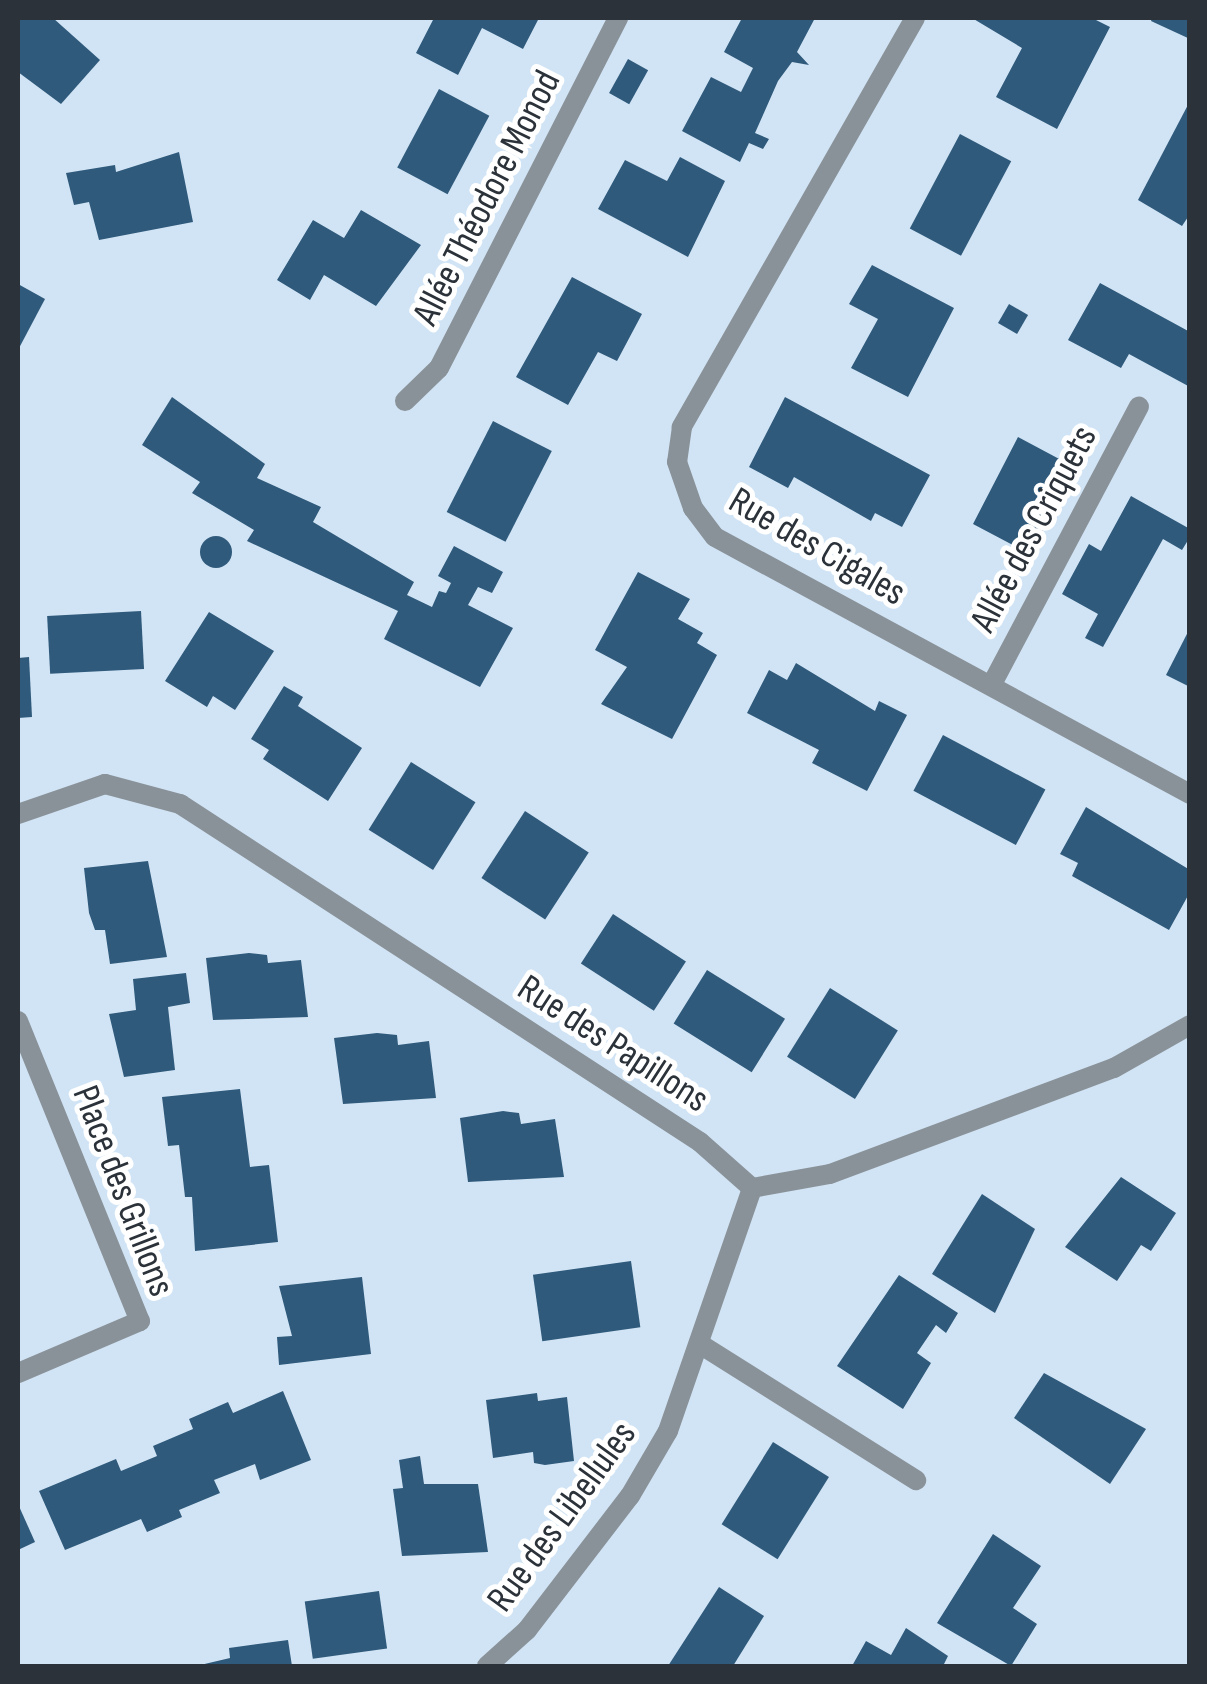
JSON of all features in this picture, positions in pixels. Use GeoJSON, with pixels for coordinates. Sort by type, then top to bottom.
{"type":"FeatureCollection","features":[{"type":"Feature","properties":{"kind":"street","name":"Allée Théodore Monod"},"geometry":{"type":"LineString","coordinates":[[405,401],[439,368],[618,18]]}},
{"type":"Feature","properties":{"kind":"street","name":"Rue des Cigales"},"geometry":{"type":"LineString","coordinates":[[915,18],[674,448],[693,508],[715,537],[1190,794]]}},
{"type":"Feature","properties":{"kind":"street","name":"Allée des Criquets"},"geometry":{"type":"LineString","coordinates":[[992,684],[1139,406]]}},
{"type":"Feature","properties":{"kind":"street","name":"Rue des Papillons"},"geometry":{"type":"LineString","coordinates":[[18,814],[105,784],[180,804],[700,1142],[752,1188]]}},
{"type":"Feature","properties":{"kind":"street","name":"Place des Grillons"},"geometry":{"type":"LineString","coordinates":[[18,1021],[140,1321],[18,1373]]}},
{"type":"Feature","properties":{"kind":"street"},"geometry":{"type":"LineString","coordinates":[[752,1188],[848,1168],[1114,1068],[1190,1025]]}},
{"type":"Feature","properties":{"kind":"street","name":"Rue des Libellules"},"geometry":{"type":"LineString","coordinates":[[488,1666],[527,1630],[630,1496],[668,1431],[702,1346],[752,1188]]}},
{"type":"Feature","properties":{"kind":"street"},"geometry":{"type":"LineString","coordinates":[[702,1346],[916,1480]]}},
{"type":"Feature","properties":{"kind":"building"},"geometry":{"type":"Polygon","coordinates":[[[18,18],[53,18],[100,60],[61,104],[18,72],[18,18]]]}},
{"type":"Feature","properties":{"kind":"building"},"geometry":{"type":"Polygon","coordinates":[[[434,18],[539,18],[523,49],[482,28],[458,75],[416,53],[434,18]]]}},
{"type":"Feature","properties":{"kind":"building"},"geometry":{"type":"Polygon","coordinates":[[[742,18],[815,18],[797,52],[809,65],[792,62],[778,81],[755,133],[769,139],[763,149],[749,143],[740,162],[682,131],[711,77],[741,92],[753,68],[724,52],[742,18]]]}},
{"type":"Feature","properties":{"kind":"building"},"geometry":{"type":"Polygon","coordinates":[[[972,18],[1092,18],[1110,27],[1057,129],[996,97],[1022,48],[972,18]]]}},
{"type":"Feature","properties":{"kind":"building"},"geometry":{"type":"Polygon","coordinates":[[[1190,18],[1190,39],[1151,21],[1190,18]]]}},
{"type":"Feature","properties":{"kind":"building"},"geometry":{"type":"Polygon","coordinates":[[[628,59],[648,70],[629,104],[609,93],[628,59]]]}},
{"type":"Feature","properties":{"kind":"building"},"geometry":{"type":"Polygon","coordinates":[[[439,89],[489,116],[448,194],[397,168],[439,89]]]}},
{"type":"Feature","properties":{"kind":"building"},"geometry":{"type":"Polygon","coordinates":[[[1190,101],[1190,214],[1182,226],[1138,200],[1190,101]]]}},
{"type":"Feature","properties":{"kind":"building"},"geometry":{"type":"Polygon","coordinates":[[[960,134],[1011,161],[961,256],[910,228],[960,134]]]}},
{"type":"Feature","properties":{"kind":"building"},"geometry":{"type":"Polygon","coordinates":[[[179,152],[193,222],[99,240],[89,202],[74,205],[66,173],[115,165],[116,172],[179,152]]]}},
{"type":"Feature","properties":{"kind":"building"},"geometry":{"type":"Polygon","coordinates":[[[680,157],[725,181],[688,257],[598,209],[625,160],[667,181],[680,157]]]}},
{"type":"Feature","properties":{"kind":"building"},"geometry":{"type":"Polygon","coordinates":[[[361,210],[421,245],[376,306],[324,275],[310,300],[277,280],[313,220],[344,238],[361,210]]]}},
{"type":"Feature","properties":{"kind":"building"},"geometry":{"type":"Polygon","coordinates":[[[872,265],[954,308],[908,397],[851,368],[878,319],[849,304],[872,265]]]}},
{"type":"Feature","properties":{"kind":"building"},"geometry":{"type":"Polygon","coordinates":[[[572,277],[642,314],[617,361],[598,352],[568,405],[516,377],[572,277]]]}},
{"type":"Feature","properties":{"kind":"building"},"geometry":{"type":"Polygon","coordinates":[[[1100,283],[1190,332],[1190,387],[1129,354],[1121,368],[1068,340],[1100,283]]]}},
{"type":"Feature","properties":{"kind":"building"},"geometry":{"type":"Polygon","coordinates":[[[18,284],[45,299],[18,350],[18,284]]]}},
{"type":"Feature","properties":{"kind":"building"},"geometry":{"type":"Polygon","coordinates":[[[1009,304],[1028,315],[1017,334],[998,323],[1009,304]]]}},
{"type":"Feature","properties":{"kind":"building"},"geometry":{"type":"Polygon","coordinates":[[[172,397],[265,464],[257,478],[321,507],[313,522],[414,582],[407,595],[432,607],[439,591],[446,593],[451,583],[438,576],[454,546],[503,572],[492,593],[478,587],[468,605],[513,628],[480,687],[384,639],[398,611],[247,541],[254,530],[192,493],[200,482],[142,445],[172,397]]]}},
{"type":"Feature","properties":{"kind":"building"},"geometry":{"type":"Polygon","coordinates":[[[785,397],[930,475],[902,527],[875,513],[871,521],[794,477],[788,488],[749,467],[785,397]]]}},
{"type":"Feature","properties":{"kind":"building"},"geometry":{"type":"Polygon","coordinates":[[[493,421],[552,451],[505,542],[447,512],[493,421]]]}},
{"type":"Feature","properties":{"kind":"building"},"geometry":{"type":"Polygon","coordinates":[[[1018,437],[1063,461],[1043,499],[1056,505],[1030,554],[973,524],[1018,437]]]}},
{"type":"Feature","properties":{"kind":"building"},"geometry":{"type":"Polygon","coordinates":[[[1131,496],[1190,529],[1190,537],[1182,550],[1163,539],[1103,647],[1085,638],[1098,614],[1062,594],[1089,544],[1101,551],[1131,496]]]}},
{"type":"Feature","properties":{"kind":"building"},"geometry":{"type":"Polygon","coordinates":[[[216,536],[228,540],[232,552],[228,564],[216,568],[204,564],[200,552],[204,540],[216,536]]]}},
{"type":"Feature","properties":{"kind":"building"},"geometry":{"type":"Polygon","coordinates":[[[638,572],[690,599],[678,619],[703,633],[697,643],[717,655],[672,739],[601,704],[627,667],[595,650],[638,572]]]}},
{"type":"Feature","properties":{"kind":"building"},"geometry":{"type":"Polygon","coordinates":[[[141,611],[144,669],[50,674],[47,616],[141,611]]]}},
{"type":"Feature","properties":{"kind":"building"},"geometry":{"type":"Polygon","coordinates":[[[209,612],[274,651],[235,710],[213,696],[207,707],[165,681],[209,612]]]}},
{"type":"Feature","properties":{"kind":"building"},"geometry":{"type":"Polygon","coordinates":[[[1190,628],[1190,687],[1166,675],[1190,628]]]}},
{"type":"Feature","properties":{"kind":"building"},"geometry":{"type":"Polygon","coordinates":[[[29,657],[32,717],[18,718],[18,658],[29,657]]]}},
{"type":"Feature","properties":{"kind":"building"},"geometry":{"type":"Polygon","coordinates":[[[796,663],[875,711],[879,701],[907,715],[867,791],[812,763],[819,750],[747,713],[769,670],[787,680],[796,663]]]}},
{"type":"Feature","properties":{"kind":"building"},"geometry":{"type":"Polygon","coordinates":[[[284,686],[303,697],[298,706],[362,748],[328,801],[263,759],[269,750],[251,739],[284,686]]]}},
{"type":"Feature","properties":{"kind":"building"},"geometry":{"type":"Polygon","coordinates":[[[943,735],[1045,789],[1016,845],[913,791],[943,735]]]}},
{"type":"Feature","properties":{"kind":"building"},"geometry":{"type":"Polygon","coordinates":[[[411,762],[475,802],[433,870],[369,830],[411,762]]]}},
{"type":"Feature","properties":{"kind":"building"},"geometry":{"type":"Polygon","coordinates":[[[1086,807],[1190,870],[1190,892],[1169,930],[1072,876],[1078,863],[1060,854],[1086,807]]]}},
{"type":"Feature","properties":{"kind":"building"},"geometry":{"type":"Polygon","coordinates":[[[525,811],[589,852],[545,919],[481,878],[525,811]]]}},
{"type":"Feature","properties":{"kind":"building"},"geometry":{"type":"Polygon","coordinates":[[[148,861],[167,957],[110,964],[105,930],[95,930],[89,913],[84,868],[148,861]]]}},
{"type":"Feature","properties":{"kind":"building"},"geometry":{"type":"Polygon","coordinates":[[[613,914],[686,961],[654,1011],[581,963],[613,914]]]}},
{"type":"Feature","properties":{"kind":"building"},"geometry":{"type":"Polygon","coordinates":[[[267,955],[268,963],[301,960],[308,1017],[213,1020],[206,958],[267,955]]]}},
{"type":"Feature","properties":{"kind":"building"},"geometry":{"type":"Polygon","coordinates":[[[707,970],[785,1019],[752,1072],[674,1023],[707,970]]]}},
{"type":"Feature","properties":{"kind":"building"},"geometry":{"type":"Polygon","coordinates":[[[186,973],[190,1003],[168,1007],[175,1070],[124,1077],[109,1014],[136,1010],[133,979],[186,973]]]}},
{"type":"Feature","properties":{"kind":"building"},"geometry":{"type":"Polygon","coordinates":[[[830,988],[898,1030],[855,1099],[787,1057],[830,988]]]}},
{"type":"Feature","properties":{"kind":"building"},"geometry":{"type":"Polygon","coordinates":[[[397,1035],[398,1045],[429,1041],[436,1098],[343,1104],[334,1038],[397,1035]]]}},
{"type":"Feature","properties":{"kind":"building"},"geometry":{"type":"Polygon","coordinates":[[[240,1089],[250,1167],[269,1165],[278,1242],[195,1251],[192,1197],[185,1197],[179,1145],[168,1146],[162,1097],[240,1089]]]}},
{"type":"Feature","properties":{"kind":"building"},"geometry":{"type":"Polygon","coordinates":[[[503,1111],[519,1113],[521,1124],[555,1119],[564,1177],[468,1182],[460,1118],[503,1111]]]}},
{"type":"Feature","properties":{"kind":"building"},"geometry":{"type":"Polygon","coordinates":[[[1121,1177],[1176,1213],[1151,1251],[1141,1245],[1117,1281],[1065,1247],[1121,1177]]]}},
{"type":"Feature","properties":{"kind":"building"},"geometry":{"type":"Polygon","coordinates":[[[982,1194],[1035,1229],[995,1313],[932,1274],[982,1194]]]}},
{"type":"Feature","properties":{"kind":"building"},"geometry":{"type":"Polygon","coordinates":[[[631,1261],[640,1327],[542,1341],[533,1275],[631,1261]]]}},
{"type":"Feature","properties":{"kind":"building"},"geometry":{"type":"Polygon","coordinates":[[[899,1275],[958,1313],[946,1333],[936,1325],[917,1353],[931,1363],[903,1409],[837,1366],[899,1275]]]}},
{"type":"Feature","properties":{"kind":"building"},"geometry":{"type":"Polygon","coordinates":[[[362,1277],[371,1354],[279,1365],[277,1337],[292,1336],[279,1286],[362,1277]]]}},
{"type":"Feature","properties":{"kind":"building"},"geometry":{"type":"Polygon","coordinates":[[[1044,1373],[1146,1429],[1110,1484],[1014,1418],[1044,1373]]]}},
{"type":"Feature","properties":{"kind":"building"},"geometry":{"type":"Polygon","coordinates":[[[283,1391],[311,1460],[260,1480],[255,1464],[214,1480],[220,1493],[179,1510],[182,1517],[147,1532],[141,1519],[65,1550],[39,1491],[116,1459],[121,1471],[157,1456],[153,1446],[193,1429],[189,1419],[228,1402],[233,1413],[283,1391]]]}},
{"type":"Feature","properties":{"kind":"building"},"geometry":{"type":"Polygon","coordinates":[[[537,1393],[538,1401],[567,1397],[574,1461],[534,1463],[533,1452],[493,1458],[486,1400],[537,1393]]]}},
{"type":"Feature","properties":{"kind":"building"},"geometry":{"type":"Polygon","coordinates":[[[773,1442],[829,1477],[778,1559],[722,1524],[773,1442]]]}},
{"type":"Feature","properties":{"kind":"building"},"geometry":{"type":"Polygon","coordinates":[[[420,1456],[424,1484],[478,1484],[488,1552],[402,1556],[393,1489],[403,1488],[399,1460],[420,1456]]]}},
{"type":"Feature","properties":{"kind":"building"},"geometry":{"type":"Polygon","coordinates":[[[18,1504],[35,1542],[18,1550],[18,1504]]]}},
{"type":"Feature","properties":{"kind":"building"},"geometry":{"type":"Polygon","coordinates":[[[993,1534],[1041,1566],[1013,1608],[1037,1624],[1011,1666],[937,1623],[993,1534]]]}},
{"type":"Feature","properties":{"kind":"building"},"geometry":{"type":"Polygon","coordinates":[[[719,1587],[764,1616],[733,1666],[668,1666],[719,1587]]]}},
{"type":"Feature","properties":{"kind":"building"},"geometry":{"type":"Polygon","coordinates":[[[379,1591],[387,1648],[313,1659],[305,1601],[379,1591]]]}},
{"type":"Feature","properties":{"kind":"building"},"geometry":{"type":"Polygon","coordinates":[[[906,1628],[948,1656],[943,1666],[852,1666],[866,1641],[891,1655],[906,1628]]]}},
{"type":"Feature","properties":{"kind":"building"},"geometry":{"type":"Polygon","coordinates":[[[288,1640],[292,1666],[196,1666],[230,1658],[229,1648],[288,1640]]]}}]}
